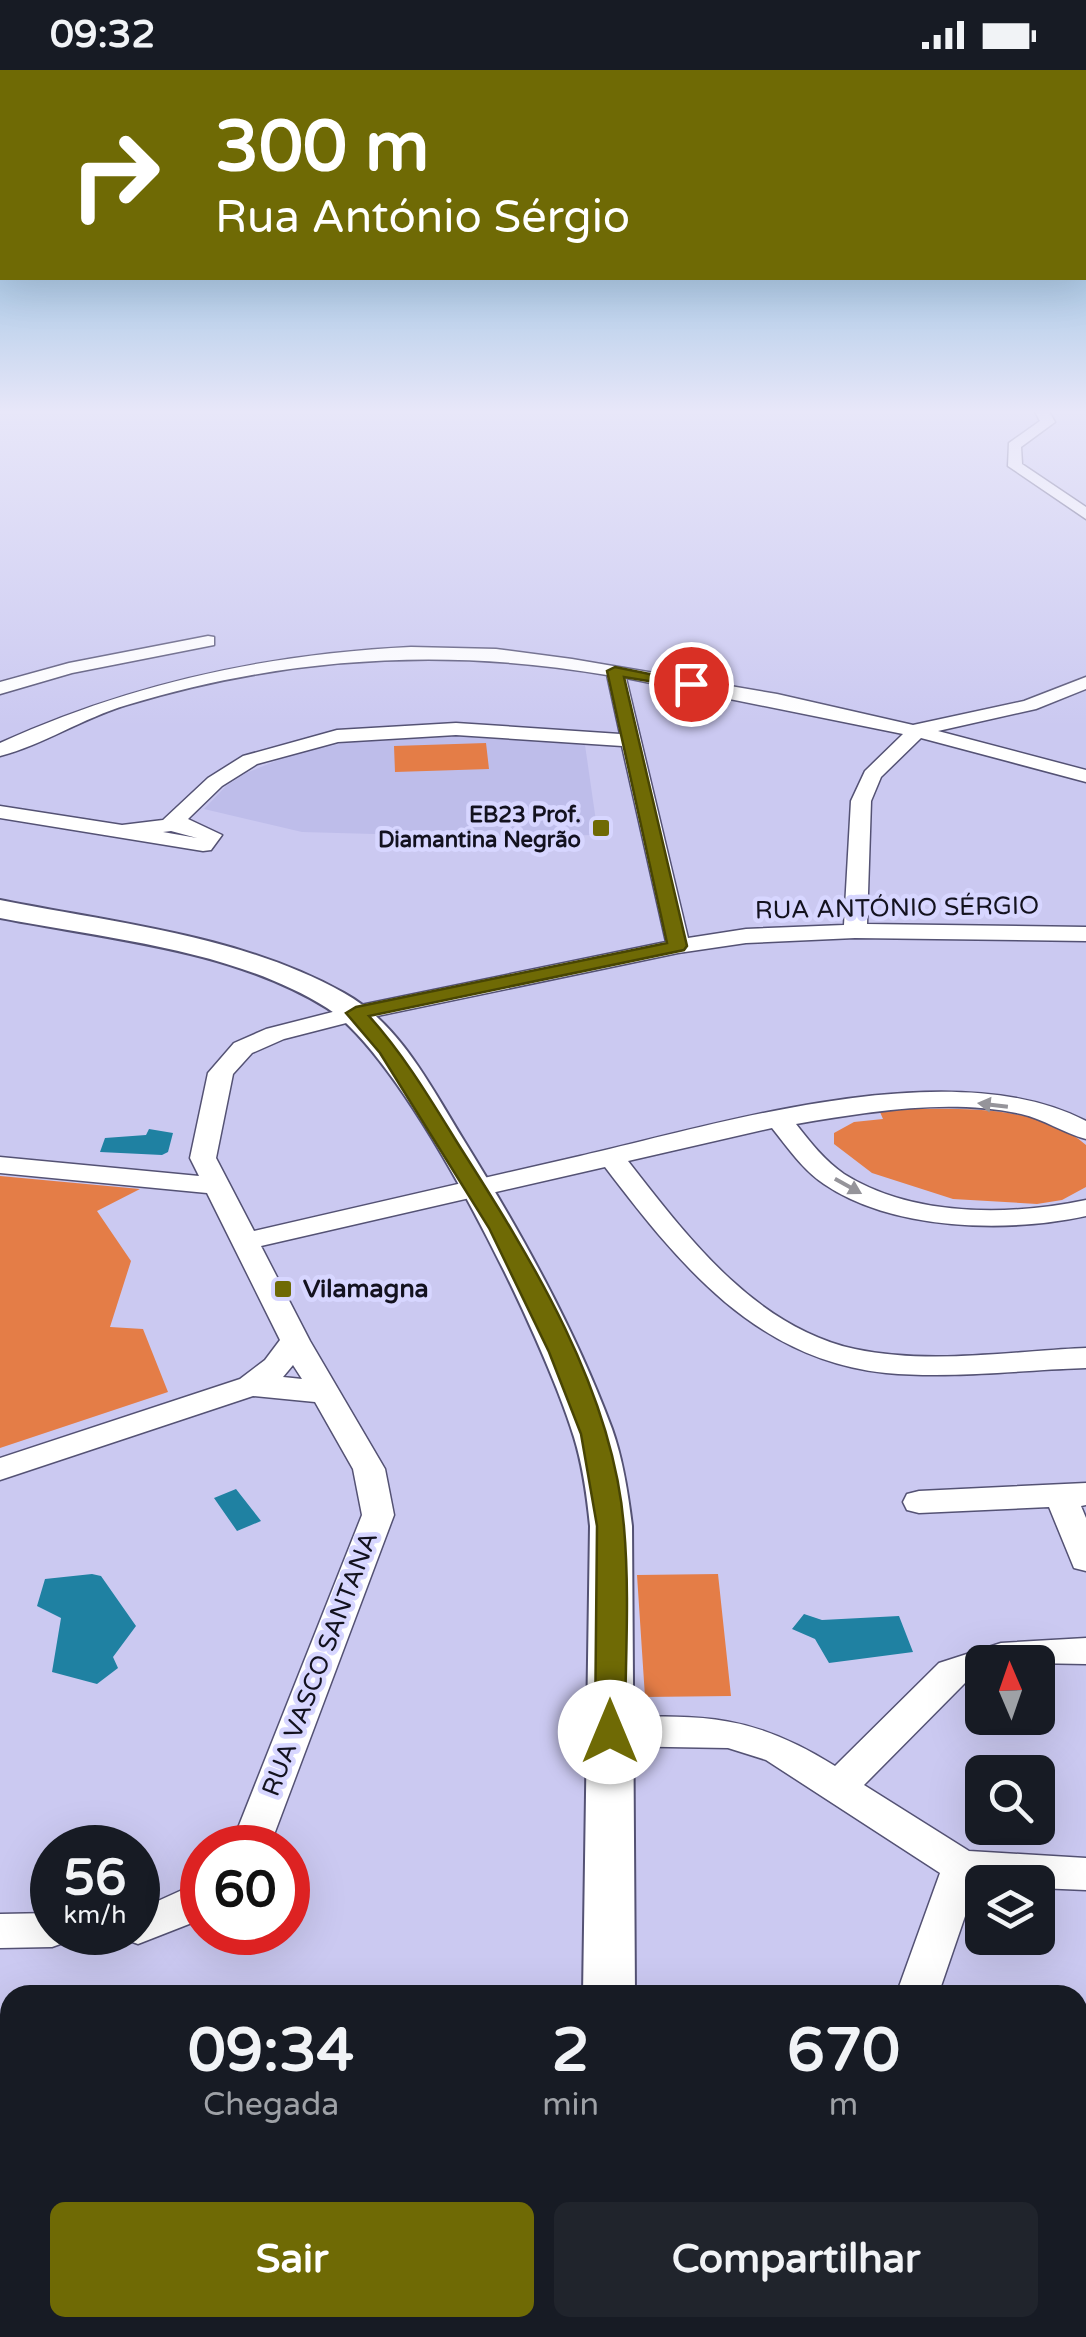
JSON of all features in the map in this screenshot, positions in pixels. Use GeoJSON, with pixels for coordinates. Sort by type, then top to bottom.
{"type":"FeatureCollection","features":[{"type":"Feature","properties":{"kind":"main road"},"geometry":{"type":"LineString","coordinates":[[0,909],[228,958],[330,997],[356,1013],[388,1050],[476,1187],[562,1352],[602,1465],[611,1526],[609,1985]]}},
{"type":"Feature","properties":{"kind":"street"},"geometry":{"type":"LineString","coordinates":[[0,688],[69,668],[208,642]]}},
{"type":"Feature","properties":{"kind":"street"},"geometry":{"type":"LineString","coordinates":[[0,750],[67,721],[178,686],[332,656],[469,652],[615,671],[920,728],[1086,776]]}},
{"type":"Feature","properties":{"kind":"street"},"geometry":{"type":"LineString","coordinates":[[615,671],[678,946]]}},
{"type":"Feature","properties":{"kind":"street"},"geometry":{"type":"LineString","coordinates":[[855,931],[862,801],[872,776],[920,728],[1029,705],[1086,683]]}},
{"type":"Feature","properties":{"kind":"street"},"geometry":{"type":"LineString","coordinates":[[120,832],[158,830],[178,820],[215,782],[250,760],[337,736],[456,728],[581,740],[633,740]]}},
{"type":"Feature","properties":{"kind":"street"},"geometry":{"type":"LineString","coordinates":[[0,812],[203,845],[212,835],[183,830],[178,820]]}},
{"type":"Feature","properties":{"kind":"street","name":"RUA ANTÓNIO SÉRGIO"},"geometry":{"type":"LineString","coordinates":[[356,1013],[678,946],[746,936],[855,931],[1086,934]]}},
{"type":"Feature","properties":{"kind":"street","name":"RUA VASCO SANTANA"},"geometry":{"type":"LineString","coordinates":[[258,1825],[378,1515],[369,1469],[242,1242],[203,1158],[221,1073],[243,1048],[275,1034],[356,1013]]}},
{"type":"Feature","properties":{"kind":"street"},"geometry":{"type":"LineString","coordinates":[[242,1242],[778,1119],[868,1104],[956,1102],[1033,1110],[1086,1131]]}},
{"type":"Feature","properties":{"kind":"street"},"geometry":{"type":"LineString","coordinates":[[778,1119],[834,1179],[860,1194],[897,1206],[1010,1216],[1053,1215],[1086,1208]]}},
{"type":"Feature","properties":{"kind":"street"},"geometry":{"type":"LineString","coordinates":[[611,1157],[644,1200],[741,1305],[802,1343],[856,1359],[905,1364],[1086,1358]]}},
{"type":"Feature","properties":{"kind":"street"},"geometry":{"type":"LineString","coordinates":[[0,1164],[214,1186]]}},
{"type":"Feature","properties":{"kind":"street"},"geometry":{"type":"LineString","coordinates":[[0,1470],[251,1386],[276,1367],[295,1340]]}},
{"type":"Feature","properties":{"kind":"street"},"geometry":{"type":"LineString","coordinates":[[251,1386],[291,1387],[324,1394]]}},
{"type":"Feature","properties":{"kind":"street"},"geometry":{"type":"LineString","coordinates":[[919,1502],[1073,1495],[1086,1560]]}},
{"type":"Feature","properties":{"kind":"street"},"geometry":{"type":"LineString","coordinates":[[839,1786],[952,1673],[971,1662],[1004,1654],[1086,1651]]}},
{"type":"Feature","properties":{"kind":"street"},"geometry":{"type":"LineString","coordinates":[[610,1732],[728,1734],[778,1749],[962,1867],[1086,1874]]}},
{"type":"Feature","properties":{"kind":"street"},"geometry":{"type":"LineString","coordinates":[[920,1985],[962,1867]]}},
{"type":"Feature","properties":{"kind":"street"},"geometry":{"type":"LineString","coordinates":[[0,1931],[30,1930]]}},
{"type":"Feature","properties":{"kind":"shaded area"},"geometry":{"type":"Polygon","coordinates":[[[462,734],[585,745],[598,835],[483,837],[302,832],[204,809],[226,786],[246,773],[293,754],[368,738],[462,734]]]}},
{"type":"Feature","properties":{"kind":"shaded area"},"geometry":{"type":"Polygon","coordinates":[[[486,743],[489,769],[395,772],[394,746],[486,743]]]}},
{"type":"Feature","properties":{"kind":"shaded area"},"geometry":{"type":"Polygon","coordinates":[[[880,1112],[998,1112],[1046,1122],[1086,1145],[1086,1187],[1062,1200],[1037,1204],[953,1199],[872,1173],[834,1144],[834,1133],[854,1122],[883,1119],[880,1112]]]}},
{"type":"Feature","properties":{"kind":"shaded area"},"geometry":{"type":"Polygon","coordinates":[[[149,1129],[173,1133],[168,1152],[100,1152],[105,1138],[146,1135],[149,1129]]]}},
{"type":"Feature","properties":{"kind":"shaded area"},"geometry":{"type":"Polygon","coordinates":[[[0,1176],[140,1189],[97,1211],[131,1261],[110,1327],[143,1329],[168,1392],[0,1448],[0,1176]]]}},
{"type":"Feature","properties":{"kind":"shaded area"},"geometry":{"type":"Polygon","coordinates":[[[236,1489],[261,1521],[237,1531],[214,1498],[236,1489]]]}},
{"type":"Feature","properties":{"kind":"shaded area"},"geometry":{"type":"Polygon","coordinates":[[[718,1574],[731,1696],[645,1697],[637,1575],[718,1574]]]}},
{"type":"Feature","properties":{"kind":"shaded area"},"geometry":{"type":"Polygon","coordinates":[[[101,1576],[136,1626],[113,1657],[118,1668],[97,1684],[52,1672],[61,1618],[37,1606],[45,1579],[101,1576]]]}},
{"type":"Feature","properties":{"kind":"shaded area"},"geometry":{"type":"Polygon","coordinates":[[[804,1614],[822,1620],[899,1616],[913,1652],[829,1663],[815,1639],[792,1629],[804,1614]]]}},
{"type":"Feature","properties":{"kind":"place","name":"EB23 Prof. Diamantina Negrão"},"geometry":{"type":"Point","coordinates":[601,828]}},
{"type":"Feature","properties":{"kind":"place","name":"Vilamagna"},"geometry":{"type":"Point","coordinates":[283,1289]}},
{"type":"Feature","properties":{"kind":"route"},"geometry":{"type":"LineString","coordinates":[[610,1732],[611,1526],[594,1434],[562,1352],[500,1228],[388,1050],[356,1013],[678,946],[615,671],[691,684]]}}]}
